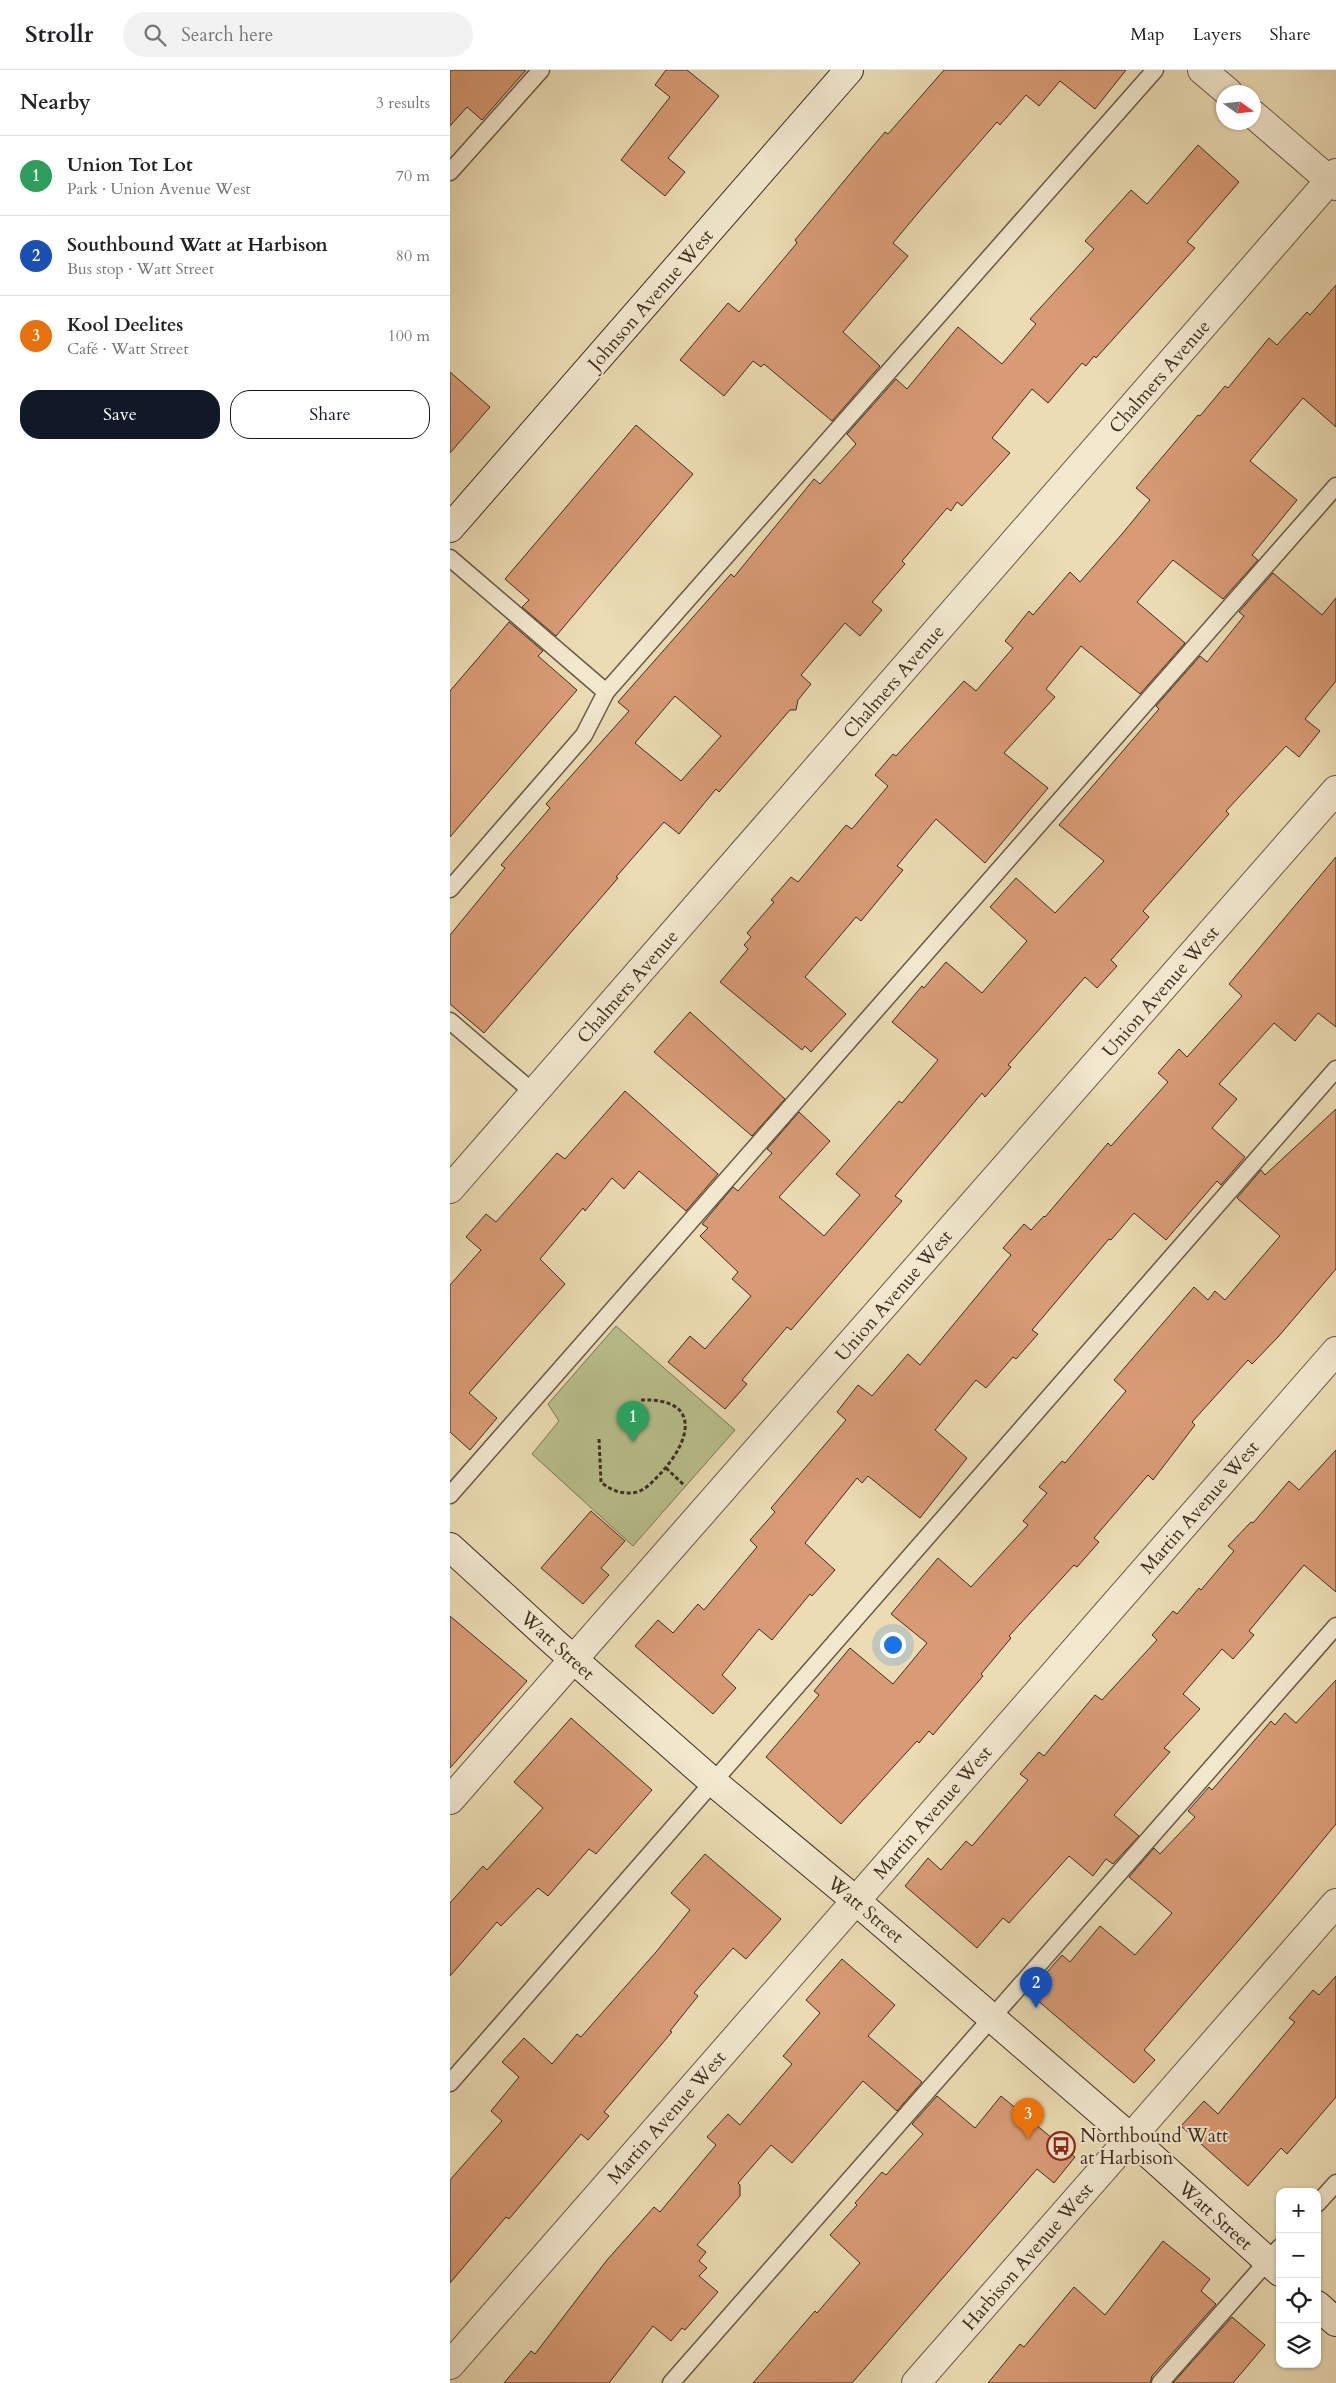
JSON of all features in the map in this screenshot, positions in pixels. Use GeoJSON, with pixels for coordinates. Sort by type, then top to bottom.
{"type":"FeatureCollection","features":[{"type":"Feature","properties":{"kind":"street","name":"Johnson Avenue West"},"geometry":{"type":"LineString","coordinates":[[450,528],[850,70]]}},
{"type":"Feature","properties":{"kind":"street"},"geometry":{"type":"LineString","coordinates":[[1202,70],[1220,85]]}},
{"type":"Feature","properties":{"kind":"street"},"geometry":{"type":"LineString","coordinates":[[1261,121],[1334,180]]}},
{"type":"Feature","properties":{"kind":"street","name":"Chalmers Avenue"},"geometry":{"type":"LineString","coordinates":[[450,1189],[1334,180]]}},
{"type":"Feature","properties":{"kind":"street","name":"Union Avenue West"},"geometry":{"type":"LineString","coordinates":[[450,1800],[1336,790]]}},
{"type":"Feature","properties":{"kind":"street","name":"Martin Avenue West"},"geometry":{"type":"LineString","coordinates":[[450,2365],[1336,1350]]}},
{"type":"Feature","properties":{"kind":"street","name":"Watt Street"},"geometry":{"type":"LineString","coordinates":[[450,1547],[574,1660],[712,1781],[855,1900],[1131,2138],[1276,2260]]}},
{"type":"Feature","properties":{"kind":"street","name":"Harbison Avenue West"},"geometry":{"type":"LineString","coordinates":[[916,2383],[1336,1903]]}},
{"type":"Feature","properties":{"kind":"street"},"geometry":{"type":"LineString","coordinates":[[1321,2309],[1336,2322]]}},
{"type":"Feature","properties":{"kind":"lane"},"geometry":{"type":"LineString","coordinates":[[450,172],[541,70]]}},
{"type":"Feature","properties":{"kind":"lane"},"geometry":{"type":"LineString","coordinates":[[450,889],[584,735],[606,692],[1155,70]]}},
{"type":"Feature","properties":{"kind":"lane"},"geometry":{"type":"LineString","coordinates":[[450,1495],[1336,486]]}},
{"type":"Feature","properties":{"kind":"lane"},"geometry":{"type":"LineString","coordinates":[[450,558],[606,692]]}},
{"type":"Feature","properties":{"kind":"lane"},"geometry":{"type":"LineString","coordinates":[[450,1021],[534,1093]]}},
{"type":"Feature","properties":{"kind":"lane"},"geometry":{"type":"LineString","coordinates":[[450,2083],[1336,1069]]}},
{"type":"Feature","properties":{"kind":"lane"},"geometry":{"type":"LineString","coordinates":[[671,2383],[1336,1626]]}},
{"type":"Feature","properties":{"kind":"lane"},"geometry":{"type":"LineString","coordinates":[[1321,2200],[1336,2183]]}},
{"type":"Feature","properties":{"kind":"lane"},"geometry":{"type":"LineString","coordinates":[[1160,2383],[1276,2260]]}},
{"type":"Feature","properties":{"kind":"path"},"geometry":{"type":"LineString","coordinates":[[599,1439],[601,1482],[608,1489],[628,1493],[646,1488],[666,1468],[682,1446],[686,1426],[684,1416],[669,1404],[641,1400]]}},
{"type":"Feature","properties":{"kind":"path"},"geometry":{"type":"LineString","coordinates":[[666,1468],[691,1490]]}},
{"type":"Feature","properties":{"kind":"green space"},"geometry":{"type":"Polygon","coordinates":[[[616,1326],[735,1430],[633,1546],[532,1454],[559,1421],[548,1404],[616,1326]]]}},
{"type":"Feature","properties":{"kind":"building"},"geometry":{"type":"Polygon","coordinates":[[[450,70],[526,70],[482,120],[467,107],[450,126],[450,70]]]}},
{"type":"Feature","properties":{"kind":"building"},"geometry":{"type":"Polygon","coordinates":[[[666,70],[687,70],[719,96],[668,158],[685,172],[665,196],[621,160],[670,97],[655,85],[666,70]]]}},
{"type":"Feature","properties":{"kind":"building"},"geometry":{"type":"Polygon","coordinates":[[[944,70],[1126,70],[1095,109],[1060,81],[1039,106],[1026,95],[1000,125],[997,122],[923,207],[893,243],[908,256],[843,332],[880,366],[832,421],[764,364],[761,367],[753,361],[724,396],[680,360],[728,303],[739,312],[797,243],[795,240],[885,132],[888,134],[944,70]]]}},
{"type":"Feature","properties":{"kind":"building"},"geometry":{"type":"Polygon","coordinates":[[[1198,145],[1239,182],[1187,242],[1195,248],[1096,358],[1094,356],[1086,366],[1082,363],[1048,403],[1032,389],[992,438],[1010,453],[962,506],[957,502],[951,511],[947,508],[902,561],[905,564],[872,602],[882,610],[860,636],[845,623],[801,675],[811,684],[798,700],[796,710],[790,710],[719,792],[716,789],[679,834],[664,822],[484,1033],[450,1004],[450,935],[505,868],[501,865],[550,808],[546,804],[629,711],[618,702],[731,574],[734,577],[814,479],[820,484],[856,444],[847,434],[896,379],[907,389],[958,327],[1002,364],[1036,324],[1030,319],[1094,249],[1085,241],[1131,190],[1147,204],[1198,145]],[[675,696],[635,743],[681,781],[721,736],[675,696]]]}},
{"type":"Feature","properties":{"kind":"building"},"geometry":{"type":"Polygon","coordinates":[[[1336,285],[1336,427],[1303,398],[1250,461],[1297,500],[1252,555],[1258,560],[1223,599],[1173,560],[1137,602],[1185,643],[1140,694],[1081,646],[1046,689],[1055,697],[1004,753],[1048,788],[985,863],[936,819],[897,866],[903,870],[861,921],[856,917],[805,977],[846,1014],[811,1052],[805,1046],[802,1050],[720,982],[748,949],[744,945],[751,937],[747,933],[774,902],[771,900],[791,877],[798,882],[846,825],[852,829],[888,786],[875,775],[893,754],[896,756],[964,681],[976,691],[1013,648],[1005,641],[1029,611],[1033,615],[1070,572],[1080,582],[1122,534],[1150,500],[1136,488],[1198,415],[1200,416],[1225,386],[1228,388],[1269,338],[1277,345],[1307,312],[1310,315],[1336,285]]]}},
{"type":"Feature","properties":{"kind":"building"},"geometry":{"type":"Polygon","coordinates":[[[450,372],[490,407],[450,453],[450,372]]]}},
{"type":"Feature","properties":{"kind":"building"},"geometry":{"type":"Polygon","coordinates":[[[636,425],[693,474],[556,636],[522,607],[529,600],[505,579],[636,425]]]}},
{"type":"Feature","properties":{"kind":"building"},"geometry":{"type":"Polygon","coordinates":[[[1273,573],[1322,615],[1336,598],[1336,681],[1305,719],[1320,731],[1299,757],[1286,746],[1226,811],[1229,814],[1143,911],[1149,917],[1111,960],[1117,966],[1097,988],[1085,977],[1008,1065],[1011,1067],[985,1097],[982,1093],[895,1196],[902,1201],[791,1330],[787,1327],[742,1380],[747,1384],[725,1409],[668,1362],[690,1336],[705,1349],[751,1296],[732,1279],[738,1272],[700,1236],[708,1228],[702,1224],[733,1187],[738,1191],[772,1153],[767,1149],[799,1112],[830,1141],[779,1197],[824,1236],[860,1195],[836,1174],[899,1101],[902,1103],[938,1060],[892,1022],[922,986],[924,988],[946,962],[982,993],[1027,941],[990,907],[1016,878],[1055,913],[1104,861],[1059,825],[1159,709],[1156,706],[1200,656],[1207,662],[1244,616],[1239,612],[1273,573]]]}},
{"type":"Feature","properties":{"kind":"building"},"geometry":{"type":"Polygon","coordinates":[[[509,622],[543,651],[538,656],[577,690],[450,837],[450,691],[509,622]]]}},
{"type":"Feature","properties":{"kind":"building"},"geometry":{"type":"Polygon","coordinates":[[[1336,857],[1336,1027],[1318,1013],[1295,1041],[1274,1023],[1219,1084],[1237,1099],[1212,1128],[1245,1157],[1221,1185],[1217,1181],[1166,1240],[1134,1213],[1111,1240],[1109,1239],[1032,1330],[1038,1334],[1016,1359],[1013,1357],[986,1388],[976,1380],[935,1430],[967,1458],[920,1518],[868,1476],[862,1483],[857,1478],[805,1543],[835,1570],[812,1596],[810,1594],[772,1640],[759,1629],[722,1675],[736,1688],[713,1714],[635,1646],[658,1620],[673,1633],[698,1604],[704,1610],[757,1547],[750,1540],[775,1512],[771,1508],[846,1420],[837,1412],[858,1385],[872,1396],[908,1354],[920,1365],[1011,1255],[1003,1248],[1024,1224],[1031,1230],[1045,1217],[1108,1143],[1111,1146],[1168,1082],[1158,1073],[1179,1049],[1187,1057],[1242,996],[1229,984],[1336,857]]]}},
{"type":"Feature","properties":{"kind":"building"},"geometry":{"type":"Polygon","coordinates":[[[690,1012],[785,1099],[752,1136],[654,1052],[690,1012]]]}},
{"type":"Feature","properties":{"kind":"building"},"geometry":{"type":"Polygon","coordinates":[[[625,1091],[718,1174],[686,1211],[639,1171],[624,1189],[612,1178],[585,1211],[583,1208],[540,1259],[565,1284],[469,1393],[497,1418],[470,1450],[450,1432],[450,1285],[481,1250],[466,1237],[486,1214],[496,1222],[557,1153],[565,1159],[625,1091]]]}},
{"type":"Feature","properties":{"kind":"building"},"geometry":{"type":"Polygon","coordinates":[[[1336,1109],[1336,1269],[1278,1337],[1252,1364],[1248,1360],[1192,1422],[1195,1425],[1153,1480],[1148,1475],[1094,1538],[1099,1542],[1077,1567],[1074,1565],[1009,1636],[1011,1638],[981,1674],[983,1676],[933,1735],[929,1731],[919,1743],[917,1741],[841,1824],[766,1757],[819,1695],[814,1691],[850,1648],[893,1684],[927,1643],[891,1614],[938,1558],[971,1587],[1028,1525],[1023,1521],[1047,1493],[1039,1487],[1062,1461],[1065,1463],[1126,1391],[1114,1380],[1194,1287],[1208,1300],[1215,1291],[1225,1300],[1280,1236],[1237,1198],[1261,1170],[1265,1175],[1336,1109]]]}},
{"type":"Feature","properties":{"kind":"building"},"geometry":{"type":"Polygon","coordinates":[[[1336,1450],[1336,1592],[1304,1565],[1249,1631],[1254,1635],[1233,1659],[1222,1649],[1183,1694],[1200,1709],[1164,1748],[1170,1752],[1114,1815],[1139,1836],[1113,1864],[1106,1859],[1093,1876],[1069,1856],[1009,1923],[1003,1918],[977,1948],[905,1886],[928,1858],[941,1870],[966,1841],[972,1846],[1028,1780],[1020,1774],[1039,1752],[1044,1756],[1095,1695],[1102,1700],[1157,1640],[1152,1635],[1173,1611],[1177,1614],[1199,1588],[1201,1590],[1234,1551],[1228,1546],[1251,1522],[1253,1523],[1289,1481],[1299,1490],[1336,1450]]]}},
{"type":"Feature","properties":{"kind":"building"},"geometry":{"type":"Polygon","coordinates":[[[591,1511],[625,1541],[601,1568],[609,1575],[583,1604],[541,1568],[591,1511]]]}},
{"type":"Feature","properties":{"kind":"building"},"geometry":{"type":"Polygon","coordinates":[[[450,1616],[527,1681],[450,1768],[450,1616]]]}},
{"type":"Feature","properties":{"kind":"building"},"geometry":{"type":"Polygon","coordinates":[[[1336,1680],[1336,1824],[1144,2050],[1155,2060],[1134,2083],[1029,1993],[1062,1955],[1070,1962],[1100,1926],[1135,1955],[1172,1913],[1129,1877],[1154,1848],[1160,1854],[1195,1817],[1188,1811],[1209,1787],[1212,1790],[1271,1721],[1275,1725],[1285,1713],[1296,1723],[1336,1680]]]}},
{"type":"Feature","properties":{"kind":"building"},"geometry":{"type":"Polygon","coordinates":[[[571,1718],[652,1790],[596,1854],[589,1849],[548,1896],[538,1888],[501,1926],[497,1922],[450,1976],[450,1903],[483,1866],[487,1870],[543,1808],[514,1782],[571,1718]]]}},
{"type":"Feature","properties":{"kind":"building"},"geometry":{"type":"Polygon","coordinates":[[[705,1854],[781,1919],[746,1959],[733,1948],[694,1993],[698,1996],[670,2031],[672,2032],[604,2112],[609,2116],[588,2140],[581,2134],[509,2219],[506,2217],[450,2283],[450,2180],[502,2121],[491,2111],[519,2077],[502,2062],[524,2038],[552,2064],[577,2034],[581,2037],[656,1952],[690,1910],[671,1893],[705,1854]]]}},
{"type":"Feature","properties":{"kind":"building"},"geometry":{"type":"Polygon","coordinates":[[[842,1959],[895,2005],[868,2036],[922,2082],[897,2111],[863,2081],[792,2163],[771,2145],[738,2183],[740,2185],[740,2196],[697,2245],[706,2252],[699,2261],[707,2268],[699,2276],[718,2292],[685,2330],[682,2328],[671,2341],[653,2326],[609,2383],[504,2383],[531,2351],[535,2354],[607,2260],[654,2207],[660,2212],[716,2145],[707,2137],[728,2114],[740,2125],[792,2064],[783,2056],[820,2013],[806,2000],[842,1959]]]}},
{"type":"Feature","properties":{"kind":"building"},"geometry":{"type":"Polygon","coordinates":[[[1336,1976],[1336,2097],[1287,2154],[1281,2148],[1248,2186],[1181,2126],[1204,2101],[1218,2114],[1295,2022],[1289,2018],[1313,1990],[1319,1995],[1336,1976]]]}},
{"type":"Feature","properties":{"kind":"building"},"geometry":{"type":"Polygon","coordinates":[[[937,2096],[975,2128],[1001,2096],[1075,2157],[1054,2183],[1037,2169],[852,2383],[753,2383],[815,2311],[817,2313],[860,2263],[830,2235],[857,2205],[855,2203],[882,2172],[886,2175],[923,2134],[912,2124],[937,2096]]]}},
{"type":"Feature","properties":{"kind":"building"},"geometry":{"type":"Polygon","coordinates":[[[1163,2241],[1210,2279],[1201,2291],[1216,2304],[1152,2376],[1150,2383],[988,2383],[1020,2344],[1024,2347],[1074,2287],[1105,2315],[1163,2241]]]}},
{"type":"Feature","properties":{"kind":"building"},"geometry":{"type":"Polygon","coordinates":[[[1232,2317],[1265,2345],[1233,2383],[1173,2383],[1232,2317]]]}},
{"type":"Feature","properties":{"kind":"place","name":"Union Tot Lot"},"geometry":{"type":"Point","coordinates":[633,1442]}},
{"type":"Feature","properties":{"kind":"place","name":"Southbound Watt at Harbison"},"geometry":{"type":"Point","coordinates":[1036,2008]}},
{"type":"Feature","properties":{"kind":"place","name":"Kool Deelites"},"geometry":{"type":"Point","coordinates":[1028,2139]}},
{"type":"Feature","properties":{"kind":"place","name":"Northbound Watt at Harbison"},"geometry":{"type":"Point","coordinates":[1061,2146]}}]}
